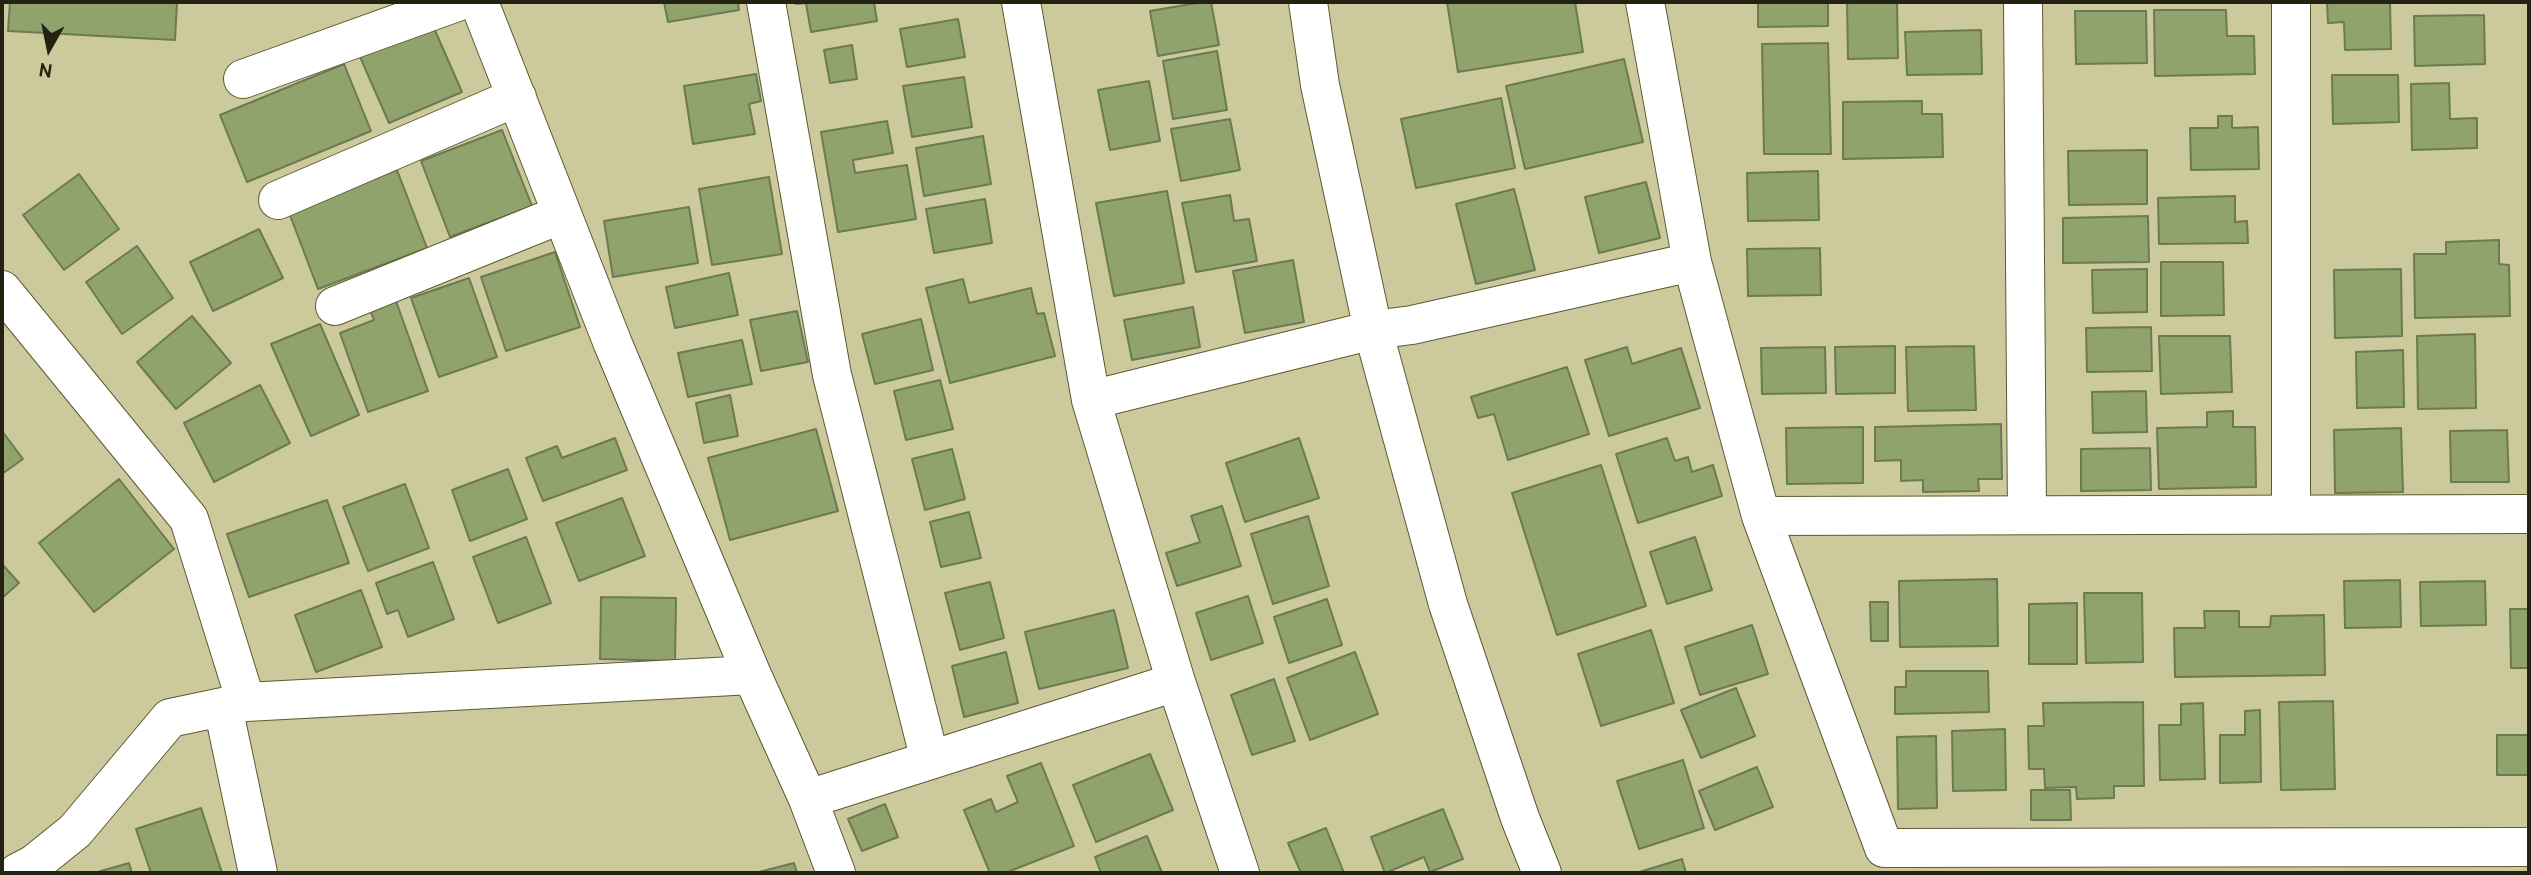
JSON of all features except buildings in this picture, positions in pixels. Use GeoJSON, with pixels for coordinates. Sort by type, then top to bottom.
{"type":"FeatureCollection","features":[{"type":"Feature","properties":{"kind":"street"},"geometry":{"type":"LineString","coordinates":[[243,79],[457,2]]}},
{"type":"Feature","properties":{"kind":"street"},"geometry":{"type":"LineString","coordinates":[[479,2],[613,344],[752,675],[808,799],[836,873]]}},
{"type":"Feature","properties":{"kind":"street"},"geometry":{"type":"LineString","coordinates":[[766,2],[832,375],[930,760]]}},
{"type":"Feature","properties":{"kind":"street"},"geometry":{"type":"LineString","coordinates":[[1021,2],[1091,400],[1177,682],[1240,873]]}},
{"type":"Feature","properties":{"kind":"street"},"geometry":{"type":"LineString","coordinates":[[1307,2],[1320,85],[1373,330],[1448,604],[1520,818],[1542,873]]}},
{"type":"Feature","properties":{"kind":"street"},"geometry":{"type":"LineString","coordinates":[[1645,2],[1692,262],[1761,516],[1884,848],[2529,847]]}},
{"type":"Feature","properties":{"kind":"street"},"geometry":{"type":"LineString","coordinates":[[2023,2],[2027,515]]}},
{"type":"Feature","properties":{"kind":"street"},"geometry":{"type":"LineString","coordinates":[[2291,2],[2291,514]]}},
{"type":"Feature","properties":{"kind":"street"},"geometry":{"type":"LineString","coordinates":[[278,200],[517,97]]}},
{"type":"Feature","properties":{"kind":"street"},"geometry":{"type":"LineString","coordinates":[[335,306],[562,214]]}},
{"type":"Feature","properties":{"kind":"street"},"geometry":{"type":"LineString","coordinates":[[1091,400],[1373,330],[1412,325],[1692,262]]}},
{"type":"Feature","properties":{"kind":"street"},"geometry":{"type":"LineString","coordinates":[[2,290],[189,519],[234,704],[258,873]]}},
{"type":"Feature","properties":{"kind":"street"},"geometry":{"type":"LineString","coordinates":[[1761,516],[2529,514]]}},
{"type":"Feature","properties":{"kind":"street"},"geometry":{"type":"LineString","coordinates":[[29,870],[75,831],[170,718],[234,704],[752,675]]}},
{"type":"Feature","properties":{"kind":"street"},"geometry":{"type":"LineString","coordinates":[[808,799],[1177,682]]}}]}
